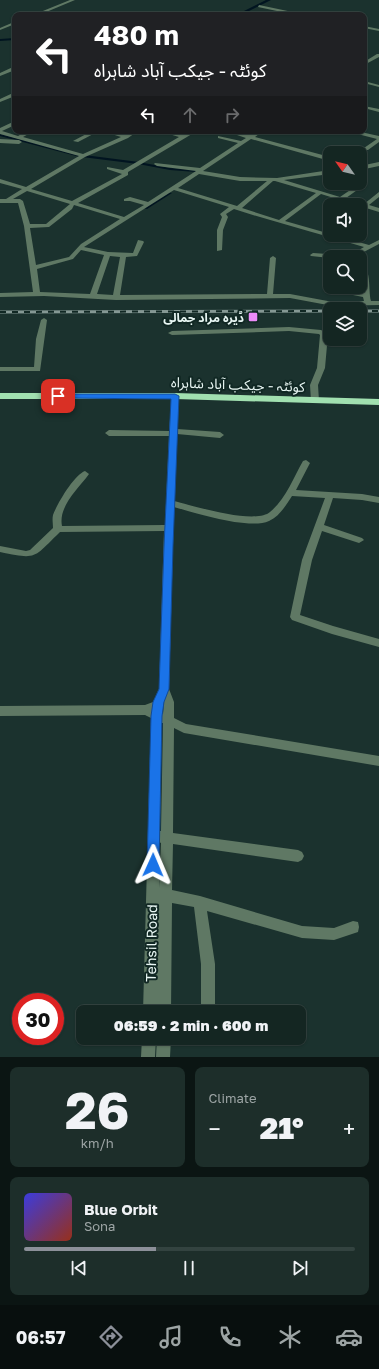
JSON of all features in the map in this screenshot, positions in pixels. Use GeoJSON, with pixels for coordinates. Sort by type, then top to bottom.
{"type":"FeatureCollection","features":[{"type":"Feature","properties":{"kind":"highway","name":"کوئٹہ - جیکب آباد شاہراہ"},"geometry":{"type":"LineString","coordinates":[[0,396],[175,396],[379,402]]}},
{"type":"Feature","properties":{"kind":"street"},"geometry":{"type":"LineString","coordinates":[[42,12],[73,0]]}},
{"type":"Feature","properties":{"kind":"street"},"geometry":{"type":"LineString","coordinates":[[260,6],[288,12]]}},
{"type":"Feature","properties":{"kind":"street"},"geometry":{"type":"LineString","coordinates":[[0,29],[12,24]]}},
{"type":"Feature","properties":{"kind":"street"},"geometry":{"type":"LineString","coordinates":[[367,28],[379,30]]}},
{"type":"Feature","properties":{"kind":"street"},"geometry":{"type":"LineString","coordinates":[[367,62],[379,55]]}},
{"type":"Feature","properties":{"kind":"street"},"geometry":{"type":"LineString","coordinates":[[0,75],[12,69]]}},
{"type":"Feature","properties":{"kind":"street"},"geometry":{"type":"LineString","coordinates":[[373,84],[379,80]]}},
{"type":"Feature","properties":{"kind":"street"},"geometry":{"type":"LineString","coordinates":[[367,83],[379,86]]}},
{"type":"Feature","properties":{"kind":"street"},"geometry":{"type":"LineString","coordinates":[[0,101],[12,95]]}},
{"type":"Feature","properties":{"kind":"street"},"geometry":{"type":"LineString","coordinates":[[367,108],[379,110]]}},
{"type":"Feature","properties":{"kind":"street"},"geometry":{"type":"LineString","coordinates":[[0,131],[12,125]]}},
{"type":"Feature","properties":{"kind":"street"},"geometry":{"type":"LineString","coordinates":[[0,131],[81,157]]}},
{"type":"Feature","properties":{"kind":"street"},"geometry":{"type":"LineString","coordinates":[[18,138],[25,134]]}},
{"type":"Feature","properties":{"kind":"street"},"geometry":{"type":"LineString","coordinates":[[76,141],[90,134]]}},
{"type":"Feature","properties":{"kind":"street"},"geometry":{"type":"LineString","coordinates":[[116,134],[126,137]]}},
{"type":"Feature","properties":{"kind":"street"},"geometry":{"type":"LineString","coordinates":[[8,200],[81,157],[131,134]]}},
{"type":"Feature","properties":{"kind":"street"},"geometry":{"type":"LineString","coordinates":[[173,134],[184,137]]}},
{"type":"Feature","properties":{"kind":"street"},"geometry":{"type":"LineString","coordinates":[[109,168],[124,172],[189,134]]}},
{"type":"Feature","properties":{"kind":"street"},"geometry":{"type":"LineString","coordinates":[[240,134],[323,157]]}},
{"type":"Feature","properties":{"kind":"street"},"geometry":{"type":"LineString","coordinates":[[34,268],[71,258],[80,248],[256,134]]}},
{"type":"Feature","properties":{"kind":"street"},"geometry":{"type":"LineString","coordinates":[[360,134],[379,139]]}},
{"type":"Feature","properties":{"kind":"street"},"geometry":{"type":"LineString","coordinates":[[220,137],[242,143]]}},
{"type":"Feature","properties":{"kind":"street"},"geometry":{"type":"LineString","coordinates":[[367,148],[379,139]]}},
{"type":"Feature","properties":{"kind":"street"},"geometry":{"type":"LineString","coordinates":[[0,141],[17,142],[81,157]]}},
{"type":"Feature","properties":{"kind":"street"},"geometry":{"type":"LineString","coordinates":[[157,164],[240,179],[273,180],[323,173]]}},
{"type":"Feature","properties":{"kind":"street"},"geometry":{"type":"LineString","coordinates":[[367,166],[379,164]]}},
{"type":"Feature","properties":{"kind":"street"},"geometry":{"type":"LineString","coordinates":[[27,226],[47,226],[70,208],[74,203],[126,174],[124,172]]}},
{"type":"Feature","properties":{"kind":"street"},"geometry":{"type":"LineString","coordinates":[[0,180],[124,219]]}},
{"type":"Feature","properties":{"kind":"street"},"geometry":{"type":"LineString","coordinates":[[273,180],[337,198]]}},
{"type":"Feature","properties":{"kind":"street"},"geometry":{"type":"LineString","coordinates":[[219,250],[220,230],[224,217],[222,214],[236,207],[273,180]]}},
{"type":"Feature","properties":{"kind":"street"},"geometry":{"type":"LineString","coordinates":[[174,188],[280,222],[323,233]]}},
{"type":"Feature","properties":{"kind":"street"},"geometry":{"type":"LineString","coordinates":[[342,198],[354,190]]}},
{"type":"Feature","properties":{"kind":"street"},"geometry":{"type":"LineString","coordinates":[[280,222],[319,193]]}},
{"type":"Feature","properties":{"kind":"street"},"geometry":{"type":"LineString","coordinates":[[367,204],[379,194]]}},
{"type":"Feature","properties":{"kind":"street"},"geometry":{"type":"LineString","coordinates":[[126,200],[130,199],[149,204]]}},
{"type":"Feature","properties":{"kind":"street"},"geometry":{"type":"LineString","coordinates":[[0,201],[20,201],[27,226],[37,294]]}},
{"type":"Feature","properties":{"kind":"street"},"geometry":{"type":"LineString","coordinates":[[367,207],[379,210]]}},
{"type":"Feature","properties":{"kind":"street"},"geometry":{"type":"LineString","coordinates":[[80,248],[108,254],[135,255],[141,242],[140,241]]}},
{"type":"Feature","properties":{"kind":"street"},"geometry":{"type":"LineString","coordinates":[[353,242],[369,247]]}},
{"type":"Feature","properties":{"kind":"street"},"geometry":{"type":"LineString","coordinates":[[363,250],[379,242]]}},
{"type":"Feature","properties":{"kind":"street"},"geometry":{"type":"LineString","coordinates":[[94,296],[108,254]]}},
{"type":"Feature","properties":{"kind":"street"},"geometry":{"type":"LineString","coordinates":[[116,298],[123,255]]}},
{"type":"Feature","properties":{"kind":"street"},"geometry":{"type":"LineString","coordinates":[[313,255],[323,256]]}},
{"type":"Feature","properties":{"kind":"street"},"geometry":{"type":"LineString","coordinates":[[270,296],[273,258]]}},
{"type":"Feature","properties":{"kind":"street"},"geometry":{"type":"LineString","coordinates":[[0,294],[37,294],[116,298],[290,296],[333,304],[379,303]]}},
{"type":"Feature","properties":{"kind":"street"},"geometry":{"type":"LineString","coordinates":[[366,294],[368,303]]}},
{"type":"Feature","properties":{"kind":"street"},"geometry":{"type":"LineString","coordinates":[[0,369],[37,369],[44,320]]}},
{"type":"Feature","properties":{"kind":"street"},"geometry":{"type":"LineString","coordinates":[[172,332],[289,329],[321,332],[324,334],[323,346],[321,368],[314,385],[315,400]]}},
{"type":"Feature","properties":{"kind":"street"},"geometry":{"type":"LineString","coordinates":[[164,1005],[166,837],[157,715],[163,702],[164,689],[175,396]]}},
{"type":"Feature","properties":{"kind":"street"},"geometry":{"type":"LineString","coordinates":[[109,433],[220,435]]}},
{"type":"Feature","properties":{"kind":"street"},"geometry":{"type":"LineString","coordinates":[[170,503],[222,516],[256,521],[267,519],[291,493],[306,462]]}},
{"type":"Feature","properties":{"kind":"street"},"geometry":{"type":"LineString","coordinates":[[58,529],[57,519],[62,507],[80,479],[85,474]]}},
{"type":"Feature","properties":{"kind":"street"},"geometry":{"type":"LineString","coordinates":[[291,493],[362,496],[379,500]]}},
{"type":"Feature","properties":{"kind":"street"},"geometry":{"type":"LineString","coordinates":[[330,495],[307,560],[295,617],[332,630],[379,643]]}},
{"type":"Feature","properties":{"kind":"street"},"geometry":{"type":"LineString","coordinates":[[319,527],[359,540]]}},
{"type":"Feature","properties":{"kind":"street"},"geometry":{"type":"LineString","coordinates":[[0,549],[26,554],[33,553],[58,529],[169,528]]}},
{"type":"Feature","properties":{"kind":"street"},"geometry":{"type":"LineString","coordinates":[[157,715],[163,702]]}},
{"type":"Feature","properties":{"kind":"street"},"geometry":{"type":"LineString","coordinates":[[0,711],[157,715],[184,728],[345,754],[379,761]]}},
{"type":"Feature","properties":{"kind":"street","name":"Tehsil Road"},"geometry":{"type":"LineString","coordinates":[[150,1005],[157,715]]}},
{"type":"Feature","properties":{"kind":"street"},"geometry":{"type":"LineString","coordinates":[[154,837],[166,837],[298,856]]}},
{"type":"Feature","properties":{"kind":"street"},"geometry":{"type":"LineString","coordinates":[[152,893],[166,894],[200,902],[302,932],[334,934],[353,928]]}},
{"type":"Feature","properties":{"kind":"street"},"geometry":{"type":"LineString","coordinates":[[200,902],[208,964],[208,1005]]}},
{"type":"Feature","properties":{"kind":"street"},"geometry":{"type":"LineString","coordinates":[[148,1057],[149,1045]]}},
{"type":"Feature","properties":{"kind":"street"},"geometry":{"type":"LineString","coordinates":[[163,1057],[164,1045]]}},
{"type":"Feature","properties":{"kind":"waterway"},"geometry":{"type":"LineString","coordinates":[[244,12],[269,0]]}},
{"type":"Feature","properties":{"kind":"waterway"},"geometry":{"type":"LineString","coordinates":[[0,40],[12,39]]}},
{"type":"Feature","properties":{"kind":"waterway"},"geometry":{"type":"LineString","coordinates":[[0,135],[80,156]]}},
{"type":"Feature","properties":{"kind":"waterway"},"geometry":{"type":"LineString","coordinates":[[84,156],[136,163]]}},
{"type":"Feature","properties":{"kind":"waterway"},"geometry":{"type":"LineString","coordinates":[[139,163],[170,169],[196,171]]}},
{"type":"Feature","properties":{"kind":"waterway"},"geometry":{"type":"LineString","coordinates":[[145,208],[169,193]]}},
{"type":"Feature","properties":{"kind":"railway"},"geometry":{"type":"LineString","coordinates":[[0,312],[323,311]]}},
{"type":"Feature","properties":{"kind":"railway"},"geometry":{"type":"LineString","coordinates":[[367,311],[379,311]]}},
{"type":"Feature","properties":{"kind":"place","name":"ڈیرہ مراد جمالی"},"geometry":{"type":"Point","coordinates":[253,317]}},
{"type":"Feature","properties":{"kind":"route"},"geometry":{"type":"LineString","coordinates":[[58,396],[175,396],[168,546],[164,689],[158,702],[156,716],[153,865]]}}]}
